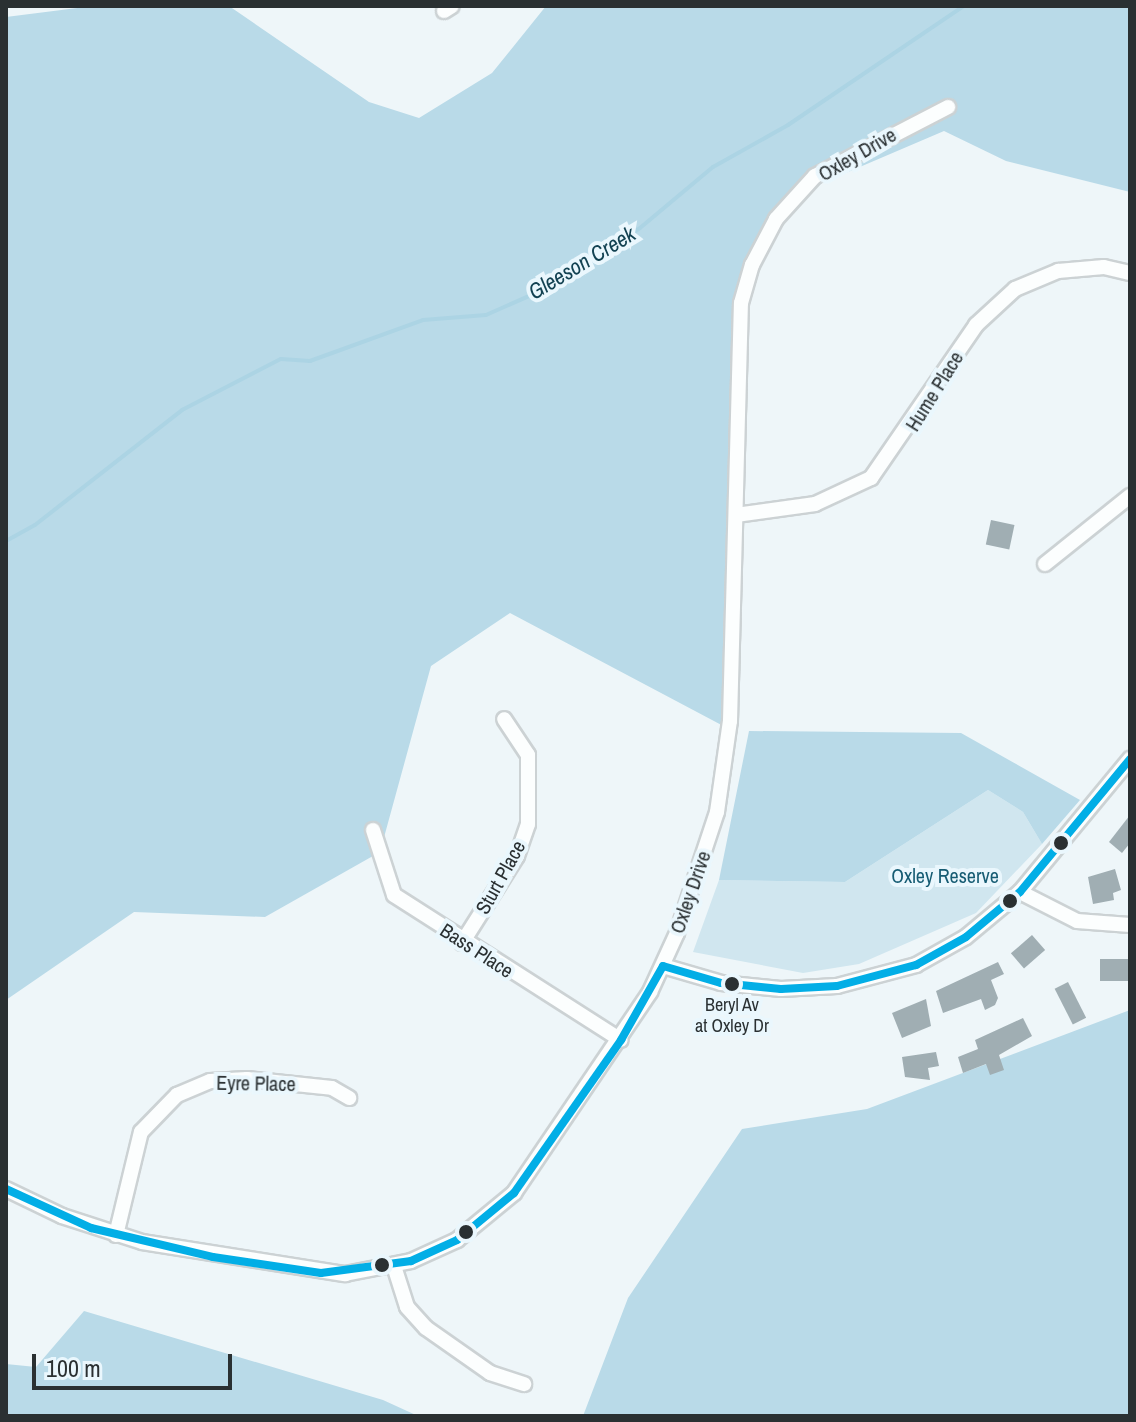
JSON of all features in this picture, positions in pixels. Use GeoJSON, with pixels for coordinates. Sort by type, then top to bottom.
{"type":"FeatureCollection","features":[{"type":"Feature","properties":{"kind":"street","name":"Oxley Drive"},"geometry":{"type":"LineString","coordinates":[[6,1189],[116,1235],[321,1273],[394,1266],[457,1240],[514,1193],[621,1040],[663,966],[701,868],[726,767],[741,303],[752,265],[776,219],[815,176],[948,107]]}},
{"type":"Feature","properties":{"kind":"street","name":"Hume Place"},"geometry":{"type":"LineString","coordinates":[[736,515],[815,504],[871,478],[976,325],[1015,289],[1058,271],[1104,267],[1130,273]]}},
{"type":"Feature","properties":{"kind":"street"},"geometry":{"type":"LineString","coordinates":[[1045,564],[1130,496]]}},
{"type":"Feature","properties":{"kind":"street","name":"Sturt Place"},"geometry":{"type":"LineString","coordinates":[[462,943],[517,856],[528,824],[528,755],[504,719]]}},
{"type":"Feature","properties":{"kind":"street"},"geometry":{"type":"LineString","coordinates":[[663,966],[736,986],[781,989],[885,977],[966,937],[1020,892],[1130,759]]}},
{"type":"Feature","properties":{"kind":"street","name":"Bass Place"},"geometry":{"type":"LineString","coordinates":[[373,830],[394,895],[462,943],[621,1040]]}},
{"type":"Feature","properties":{"kind":"street"},"geometry":{"type":"LineString","coordinates":[[1020,892],[1077,921],[1130,925]]}},
{"type":"Feature","properties":{"kind":"street","name":"Eyre Place"},"geometry":{"type":"LineString","coordinates":[[116,1235],[141,1132],[177,1095],[210,1081],[247,1079],[332,1088],[349,1098]]}},
{"type":"Feature","properties":{"kind":"street"},"geometry":{"type":"LineString","coordinates":[[394,1266],[407,1307],[426,1328],[490,1373],[524,1384]]}},
{"type":"Feature","properties":{"kind":"green space","name":"Oxley Reserve"},"geometry":{"type":"Polygon","coordinates":[[[988,790],[1023,812],[1042,844],[976,913],[859,964],[803,973],[693,952],[719,880],[845,882],[988,790]]]}},
{"type":"Feature","properties":{"kind":"shaded area"},"geometry":{"type":"Polygon","coordinates":[[[93,6],[229,6],[369,102],[419,118],[492,73],[546,6],[1130,6],[1130,192],[1006,161],[944,131],[820,184],[775,228],[741,296],[729,729],[510,613],[431,666],[380,852],[265,917],[134,912],[6,1000],[6,17],[93,6]]]}},
{"type":"Feature","properties":{"kind":"shaded area"},"geometry":{"type":"Polygon","coordinates":[[[749,731],[961,733],[1080,800],[1042,844],[1023,812],[988,790],[845,882],[719,880],[749,731]]]}},
{"type":"Feature","properties":{"kind":"shaded area"},"geometry":{"type":"Polygon","coordinates":[[[1130,1010],[1130,1416],[583,1416],[628,1298],[742,1129],[867,1109],[1130,1010]]]}},
{"type":"Feature","properties":{"kind":"shaded area"},"geometry":{"type":"Polygon","coordinates":[[[84,1311],[383,1400],[418,1416],[6,1416],[6,1364],[36,1367],[84,1311]]]}},
{"type":"Feature","properties":{"kind":"building"},"geometry":{"type":"Polygon","coordinates":[[[991,520],[1014,525],[1009,549],[986,544],[991,520]]]}},
{"type":"Feature","properties":{"kind":"building"},"geometry":{"type":"Polygon","coordinates":[[[1130,815],[1130,843],[1122,853],[1109,842],[1130,815]]]}},
{"type":"Feature","properties":{"kind":"building"},"geometry":{"type":"Polygon","coordinates":[[[1115,869],[1121,890],[1113,893],[1114,900],[1093,904],[1088,877],[1115,869]]]}},
{"type":"Feature","properties":{"kind":"building"},"geometry":{"type":"Polygon","coordinates":[[[1032,935],[1045,950],[1024,968],[1011,953],[1032,935]]]}},
{"type":"Feature","properties":{"kind":"building"},"geometry":{"type":"Polygon","coordinates":[[[1100,959],[1130,959],[1130,981],[1100,981],[1100,959]]]}},
{"type":"Feature","properties":{"kind":"building"},"geometry":{"type":"Polygon","coordinates":[[[998,962],[1004,974],[991,980],[998,998],[995,1005],[985,1010],[981,999],[943,1013],[936,991],[998,962]]]}},
{"type":"Feature","properties":{"kind":"building"},"geometry":{"type":"Polygon","coordinates":[[[1068,982],[1086,1018],[1073,1024],[1055,989],[1068,982]]]}},
{"type":"Feature","properties":{"kind":"building"},"geometry":{"type":"Polygon","coordinates":[[[926,999],[931,1026],[902,1038],[892,1013],[926,999]]]}},
{"type":"Feature","properties":{"kind":"building"},"geometry":{"type":"Polygon","coordinates":[[[1023,1018],[1032,1036],[999,1055],[1004,1070],[990,1075],[986,1064],[963,1073],[958,1057],[978,1049],[975,1040],[1023,1018]]]}},
{"type":"Feature","properties":{"kind":"building"},"geometry":{"type":"Polygon","coordinates":[[[936,1052],[939,1066],[928,1068],[930,1080],[905,1077],[902,1057],[936,1052]]]}},
{"type":"Feature","properties":{"kind":"waterway","name":"Gleeson Creek"},"geometry":{"type":"LineString","coordinates":[[6,541],[35,525],[182,410],[281,359],[310,361],[423,320],[486,315],[554,285],[640,228],[713,167],[788,125],[964,6]]}},
{"type":"Feature","properties":{"kind":"transit line"},"geometry":{"type":"LineString","coordinates":[[6,1189],[91,1228],[213,1257],[321,1273],[411,1261],[457,1240],[514,1193],[621,1040],[663,966],[721,983],[781,989],[837,986],[916,965],[966,937],[1020,892],[1130,759]]}},
{"type":"Feature","properties":{"kind":"place","name":"Beryl Av at Oxley Dr"},"geometry":{"type":"Point","coordinates":[732,984]}}]}
